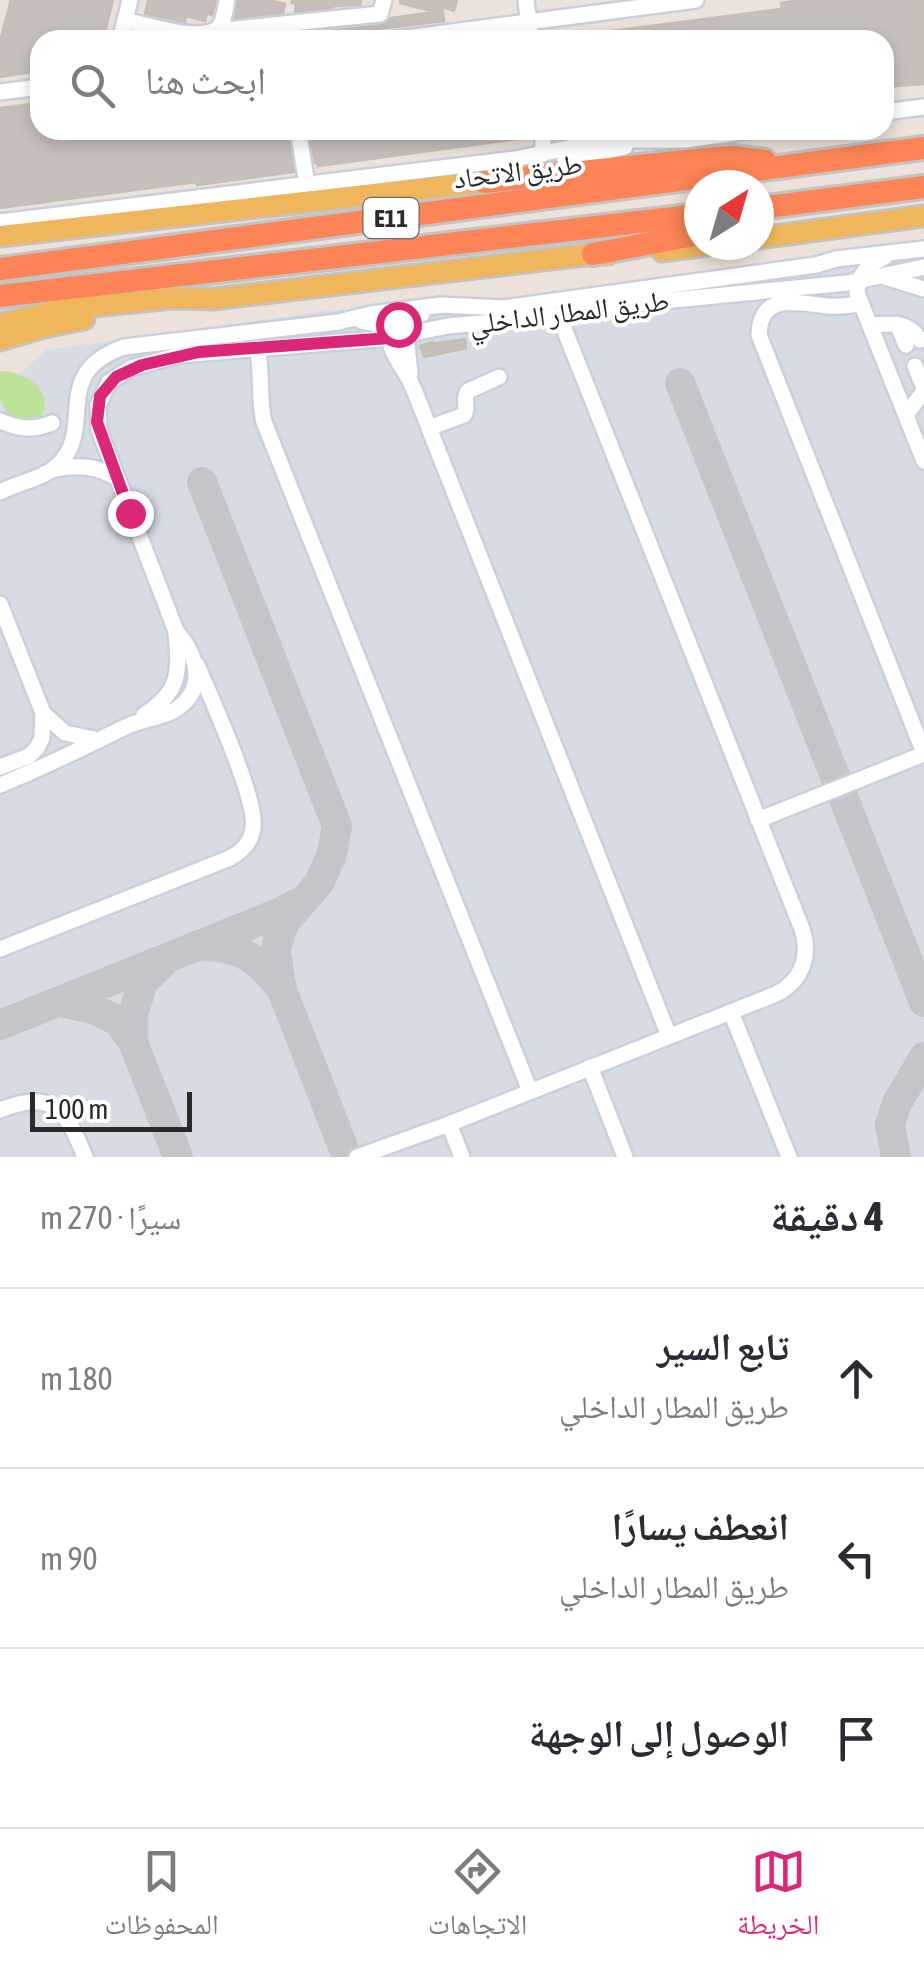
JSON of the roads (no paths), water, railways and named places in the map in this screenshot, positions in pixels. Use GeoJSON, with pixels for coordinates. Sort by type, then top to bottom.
{"type":"FeatureCollection","features":[{"type":"Feature","properties":{"kind":"highway","name":"طريق الاتحاد"},"geometry":{"type":"LineString","coordinates":[[0,268],[924,148]]}},
{"type":"Feature","properties":{"kind":"highway"},"geometry":{"type":"LineString","coordinates":[[484,182],[733,157],[782,168]]}},
{"type":"Feature","properties":{"kind":"highway"},"geometry":{"type":"LineString","coordinates":[[774,206],[924,188]]}},
{"type":"Feature","properties":{"kind":"highway"},"geometry":{"type":"LineString","coordinates":[[774,220],[851,198]]}},
{"type":"Feature","properties":{"kind":"highway","name":"E11"},"geometry":{"type":"LineString","coordinates":[[0,296],[684,217]]}},
{"type":"Feature","properties":{"kind":"highway"},"geometry":{"type":"LineString","coordinates":[[594,254],[684,237]]}},
{"type":"Feature","properties":{"kind":"main road"},"geometry":{"type":"LineString","coordinates":[[0,236],[484,182]]}},
{"type":"Feature","properties":{"kind":"main road"},"geometry":{"type":"LineString","coordinates":[[774,236],[924,216]]}},
{"type":"Feature","properties":{"kind":"main road","name":"E11"},"geometry":{"type":"LineString","coordinates":[[214,298],[594,254],[684,248]]}},
{"type":"Feature","properties":{"kind":"main road"},"geometry":{"type":"LineString","coordinates":[[0,324],[81,307],[214,298]]}},
{"type":"Feature","properties":{"kind":"main road"},"geometry":{"type":"LineString","coordinates":[[0,340],[44,327],[182,308],[214,298]]}},
{"type":"Feature","properties":{"kind":"street"},"geometry":{"type":"LineString","coordinates":[[122,30],[130,0]]}},
{"type":"Feature","properties":{"kind":"street"},"geometry":{"type":"LineString","coordinates":[[228,0],[218,29],[380,14],[384,0]]}},
{"type":"Feature","properties":{"kind":"street"},"geometry":{"type":"LineString","coordinates":[[526,0],[529,30]]}},
{"type":"Feature","properties":{"kind":"street"},"geometry":{"type":"LineString","coordinates":[[467,30],[696,0]]}},
{"type":"Feature","properties":{"kind":"street"},"geometry":{"type":"LineString","coordinates":[[125,20],[172,30]]}},
{"type":"Feature","properties":{"kind":"street"},"geometry":{"type":"LineString","coordinates":[[0,92],[30,88]]}},
{"type":"Feature","properties":{"kind":"street"},"geometry":{"type":"LineString","coordinates":[[894,111],[924,107]]}},
{"type":"Feature","properties":{"kind":"street"},"geometry":{"type":"LineString","coordinates":[[300,140],[308,184]]}},
{"type":"Feature","properties":{"kind":"street"},"geometry":{"type":"LineString","coordinates":[[543,140],[543,154]]}},
{"type":"Feature","properties":{"kind":"street"},"geometry":{"type":"LineString","coordinates":[[0,222],[543,154],[606,140],[654,141]]}},
{"type":"Feature","properties":{"kind":"street"},"geometry":{"type":"LineString","coordinates":[[484,182],[538,165],[663,140]]}},
{"type":"Feature","properties":{"kind":"street","name":"طريق المطار الداخلي"},"geometry":{"type":"LineString","coordinates":[[54,469],[66,456],[74,438],[76,400],[92,366],[115,350],[133,345],[352,320],[441,304],[503,308],[816,265],[836,259],[924,250]]}},
{"type":"Feature","properties":{"kind":"street"},"geometry":{"type":"LineString","coordinates":[[858,282],[868,266],[890,254]]}},
{"type":"Feature","properties":{"kind":"street"},"geometry":{"type":"LineString","coordinates":[[816,265],[836,268],[858,282],[864,293],[865,313],[924,460]]}},
{"type":"Feature","properties":{"kind":"street","name":"طريق المطار الداخلي"},"geometry":{"type":"LineString","coordinates":[[0,949],[230,858],[245,848],[253,828],[251,801],[195,660],[176,631],[97,422],[100,396],[109,382],[131,368],[199,352],[858,282],[924,267]]}},
{"type":"Feature","properties":{"kind":"street"},"geometry":{"type":"LineString","coordinates":[[882,276],[924,289]]}},
{"type":"Feature","properties":{"kind":"street"},"geometry":{"type":"LineString","coordinates":[[758,820],[924,753],[760,334],[762,319],[768,311],[786,302],[808,302],[865,313],[909,327],[913,342]]}},
{"type":"Feature","properties":{"kind":"street"},"geometry":{"type":"LineString","coordinates":[[396,333],[414,315],[466,314],[483,308]]}},
{"type":"Feature","properties":{"kind":"street"},"geometry":{"type":"LineString","coordinates":[[357,1157],[785,990],[798,976],[806,958],[802,929],[559,316]]}},
{"type":"Feature","properties":{"kind":"street"},"geometry":{"type":"LineString","coordinates":[[352,320],[396,333]]}},
{"type":"Feature","properties":{"kind":"street"},"geometry":{"type":"LineString","coordinates":[[396,333],[411,384],[669,1036]]}},
{"type":"Feature","properties":{"kind":"street"},"geometry":{"type":"LineString","coordinates":[[257,348],[264,422],[530,1091]]}},
{"type":"Feature","properties":{"kind":"street"},"geometry":{"type":"LineString","coordinates":[[906,415],[924,390],[915,366]]}},
{"type":"Feature","properties":{"kind":"street"},"geometry":{"type":"LineString","coordinates":[[429,428],[464,416],[468,391],[499,377]]}},
{"type":"Feature","properties":{"kind":"street"},"geometry":{"type":"LineString","coordinates":[[1,419],[16,428],[28,429],[52,423]]}},
{"type":"Feature","properties":{"kind":"street"},"geometry":{"type":"LineString","coordinates":[[0,492],[54,469],[85,466],[118,479]]}},
{"type":"Feature","properties":{"kind":"street"},"geometry":{"type":"LineString","coordinates":[[0,604],[42,713],[38,748],[0,768]]}},
{"type":"Feature","properties":{"kind":"street"},"geometry":{"type":"LineString","coordinates":[[0,784],[48,766],[157,707],[174,684],[180,656],[176,631]]}},
{"type":"Feature","properties":{"kind":"street"},"geometry":{"type":"LineString","coordinates":[[128,726],[171,712],[181,704],[194,684],[195,660]]}},
{"type":"Feature","properties":{"kind":"street"},"geometry":{"type":"LineString","coordinates":[[42,713],[65,733],[99,740]]}},
{"type":"Feature","properties":{"kind":"street"},"geometry":{"type":"LineString","coordinates":[[731,1012],[788,1157]]}},
{"type":"Feature","properties":{"kind":"street"},"geometry":{"type":"LineString","coordinates":[[590,1068],[626,1157]]}},
{"type":"Feature","properties":{"kind":"street"},"geometry":{"type":"LineString","coordinates":[[0,1110],[26,1101],[52,1106],[72,1124],[85,1157]]}},
{"type":"Feature","properties":{"kind":"street"},"geometry":{"type":"LineString","coordinates":[[448,1124],[462,1157]]}}]}
